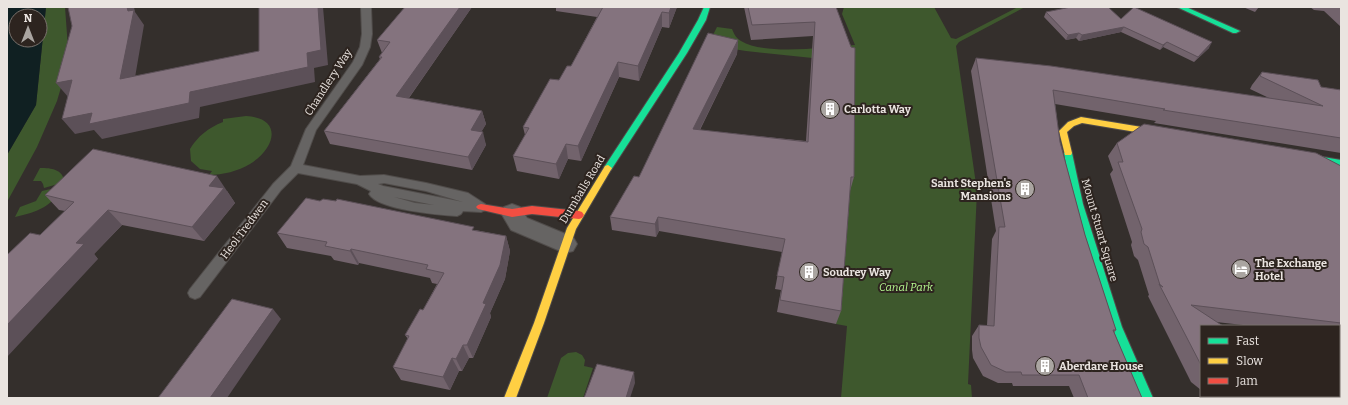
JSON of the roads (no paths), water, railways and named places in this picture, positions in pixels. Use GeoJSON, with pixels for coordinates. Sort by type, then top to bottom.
{"type":"FeatureCollection","features":[{"type":"Feature","properties":{"kind":"street","name":"Dumballs Road"},"geometry":{"type":"LineString","coordinates":[[510,398],[539,323],[565,244],[579,215],[607,169],[683,53],[702,20],[707,7]]}},
{"type":"Feature","properties":{"kind":"street"},"geometry":{"type":"LineString","coordinates":[[1180,7],[1236,31]]}},
{"type":"Feature","properties":{"kind":"street","name":"Mount Stuart Square"},"geometry":{"type":"LineString","coordinates":[[1147,398],[1117,327],[1078,204],[1063,131],[1073,122],[1081,120],[1176,136]]}},
{"type":"Feature","properties":{"kind":"street"},"geometry":{"type":"LineString","coordinates":[[1294,156],[1341,163]]}},
{"type":"Feature","properties":{"kind":"street"},"geometry":{"type":"LineString","coordinates":[[481,207],[512,213],[532,210],[579,215]]}},
{"type":"Feature","properties":{"kind":"street"},"geometry":{"type":"LineString","coordinates":[[512,213],[519,224],[565,244]]}},
{"type":"Feature","properties":{"kind":"lane","name":"Chandlery Way"},"geometry":{"type":"LineString","coordinates":[[296,168],[312,129],[324,109],[358,63],[367,34],[366,7]]}},
{"type":"Feature","properties":{"kind":"lane"},"geometry":{"type":"LineString","coordinates":[[296,168],[359,180],[384,179],[426,187],[464,196],[481,207]]}},
{"type":"Feature","properties":{"kind":"lane","name":"Heol Tredwen"},"geometry":{"type":"LineString","coordinates":[[195,293],[277,187],[296,168]]}},
{"type":"Feature","properties":{"kind":"lane"},"geometry":{"type":"LineString","coordinates":[[359,180],[375,194],[406,206],[434,211],[458,212],[481,207]]}},
{"type":"Feature","properties":{"kind":"place","name":"Carlotta Way"},"geometry":{"type":"Point","coordinates":[830,109]}},
{"type":"Feature","properties":{"kind":"place","name":"Saint Stephen's Mansions"},"geometry":{"type":"Point","coordinates":[1025,189]}},
{"type":"Feature","properties":{"kind":"place","name":"The Exchange Hotel"},"geometry":{"type":"Point","coordinates":[1241,269]}},
{"type":"Feature","properties":{"kind":"place","name":"Soudrey Way"},"geometry":{"type":"Point","coordinates":[809,272]}},
{"type":"Feature","properties":{"kind":"place","name":"Aberdare House"},"geometry":{"type":"Point","coordinates":[1045,366]}},
{"type":"Feature","properties":{"kind":"park label","name":"Canal Park"},"geometry":{"type":"Point","coordinates":[906,287]}}]}
